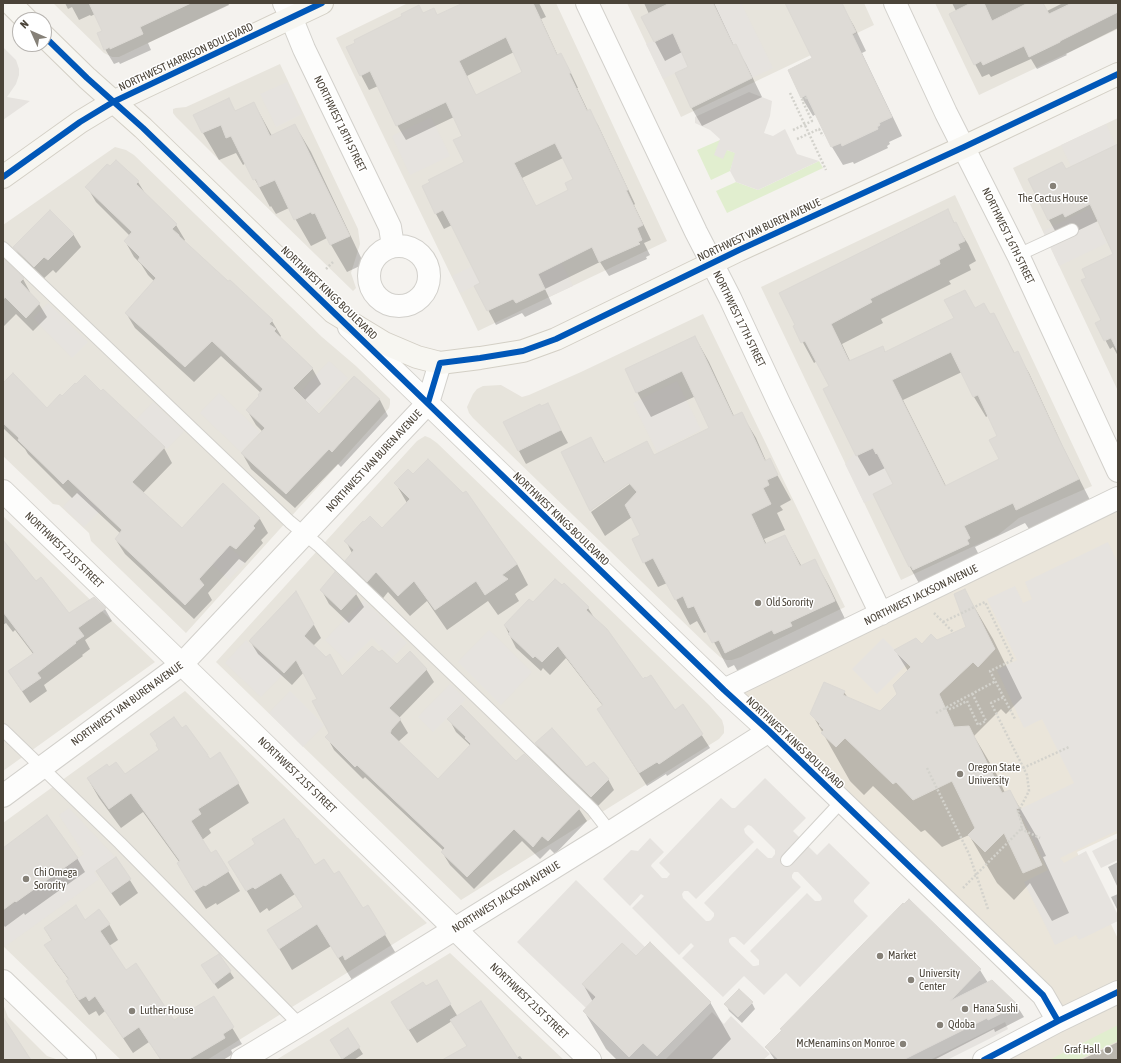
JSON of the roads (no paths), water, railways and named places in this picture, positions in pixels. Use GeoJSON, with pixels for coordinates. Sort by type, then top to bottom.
{"type":"FeatureCollection","features":[{"type":"Feature","properties":{"kind":"main road"},"geometry":{"type":"LineString","coordinates":[[10,3],[19,12]]}},
{"type":"Feature","properties":{"kind":"main road","name":"NORTHWEST HARRISON BOULEVARD"},"geometry":{"type":"LineString","coordinates":[[3,176],[80,122],[113,102],[288,10],[322,3]]}},
{"type":"Feature","properties":{"kind":"main road","name":"NORTHWEST KINGS BOULEVARD"},"geometry":{"type":"LineString","coordinates":[[52,44],[113,102],[143,128],[334,312],[384,343],[417,357],[440,363]]}},
{"type":"Feature","properties":{"kind":"main road","name":"NORTHWEST VAN BUREN AVENUE"},"geometry":{"type":"LineString","coordinates":[[440,363],[523,351],[556,339],[712,263],[1118,74]]}},
{"type":"Feature","properties":{"kind":"street","name":"NORTHWEST 17TH STREET"},"geometry":{"type":"LineString","coordinates":[[587,3],[696,232],[730,298],[880,614]]}},
{"type":"Feature","properties":{"kind":"street","name":"NORTHWEST 16TH STREET"},"geometry":{"type":"LineString","coordinates":[[895,3],[1018,255],[1118,471]]}},
{"type":"Feature","properties":{"kind":"street","name":"NORTHWEST 18TH STREET"},"geometry":{"type":"LineString","coordinates":[[288,10],[304,49],[390,227],[393,246]]}},
{"type":"Feature","properties":{"kind":"street","name":"NORTHWEST KINGS BOULEVARD"},"geometry":{"type":"LineString","coordinates":[[334,312],[724,690],[769,731],[1043,995],[1058,1021]]}},
{"type":"Feature","properties":{"kind":"street","name":"NORTHWEST VAN BUREN AVENUE"},"geometry":{"type":"LineString","coordinates":[[3,796],[182,664],[428,403],[440,363]]}},
{"type":"Feature","properties":{"kind":"street","name":"NORTHWEST 21ST STREET"},"geometry":{"type":"LineString","coordinates":[[3,491],[590,1060]]}},
{"type":"Feature","properties":{"kind":"street","name":"NORTHWEST JACKSON AVENUE"},"geometry":{"type":"LineString","coordinates":[[724,690],[994,560],[1118,498]]}},
{"type":"Feature","properties":{"kind":"street","name":"NORTHWEST JACKSON AVENUE"},"geometry":{"type":"LineString","coordinates":[[242,1060],[455,929],[769,731]]}},
{"type":"Feature","properties":{"kind":"street"},"geometry":{"type":"LineString","coordinates":[[3,981],[85,1060]]}},
{"type":"Feature","properties":{"kind":"street"},"geometry":{"type":"LineString","coordinates":[[984,1060],[1058,1021],[1118,992]]}},
{"type":"Feature","properties":{"kind":"lane"},"geometry":{"type":"LineString","coordinates":[[1018,255],[1072,230]]}},
{"type":"Feature","properties":{"kind":"lane"},"geometry":{"type":"LineString","coordinates":[[3,248],[284,517],[318,545],[367,592],[593,810],[610,832]]}},
{"type":"Feature","properties":{"kind":"lane"},"geometry":{"type":"LineString","coordinates":[[3,730],[120,843],[300,1025]]}},
{"type":"Feature","properties":{"kind":"lane"},"geometry":{"type":"LineString","coordinates":[[787,860],[842,801]]}},
{"type":"Feature","properties":{"kind":"place","name":"The Cactus House"},"geometry":{"type":"Point","coordinates":[1053,186]}},
{"type":"Feature","properties":{"kind":"place","name":"Old Sorority"},"geometry":{"type":"Point","coordinates":[758,603]}},
{"type":"Feature","properties":{"kind":"place","name":"Oregon State University"},"geometry":{"type":"Point","coordinates":[960,774]}},
{"type":"Feature","properties":{"kind":"place","name":"Chi Omega Sorority"},"geometry":{"type":"Point","coordinates":[26,879]}},
{"type":"Feature","properties":{"kind":"place","name":"Market"},"geometry":{"type":"Point","coordinates":[880,956]}},
{"type":"Feature","properties":{"kind":"place","name":"University Center"},"geometry":{"type":"Point","coordinates":[911,980]}},
{"type":"Feature","properties":{"kind":"place","name":"Hana Sushi"},"geometry":{"type":"Point","coordinates":[965,1009]}},
{"type":"Feature","properties":{"kind":"place","name":"Luther House"},"geometry":{"type":"Point","coordinates":[132,1011]}},
{"type":"Feature","properties":{"kind":"place","name":"Qdoba"},"geometry":{"type":"Point","coordinates":[940,1025]}},
{"type":"Feature","properties":{"kind":"place","name":"McMenamins on Monroe"},"geometry":{"type":"Point","coordinates":[903,1044]}},
{"type":"Feature","properties":{"kind":"place","name":"Graf Hall"},"geometry":{"type":"Point","coordinates":[1108,1050]}}]}
